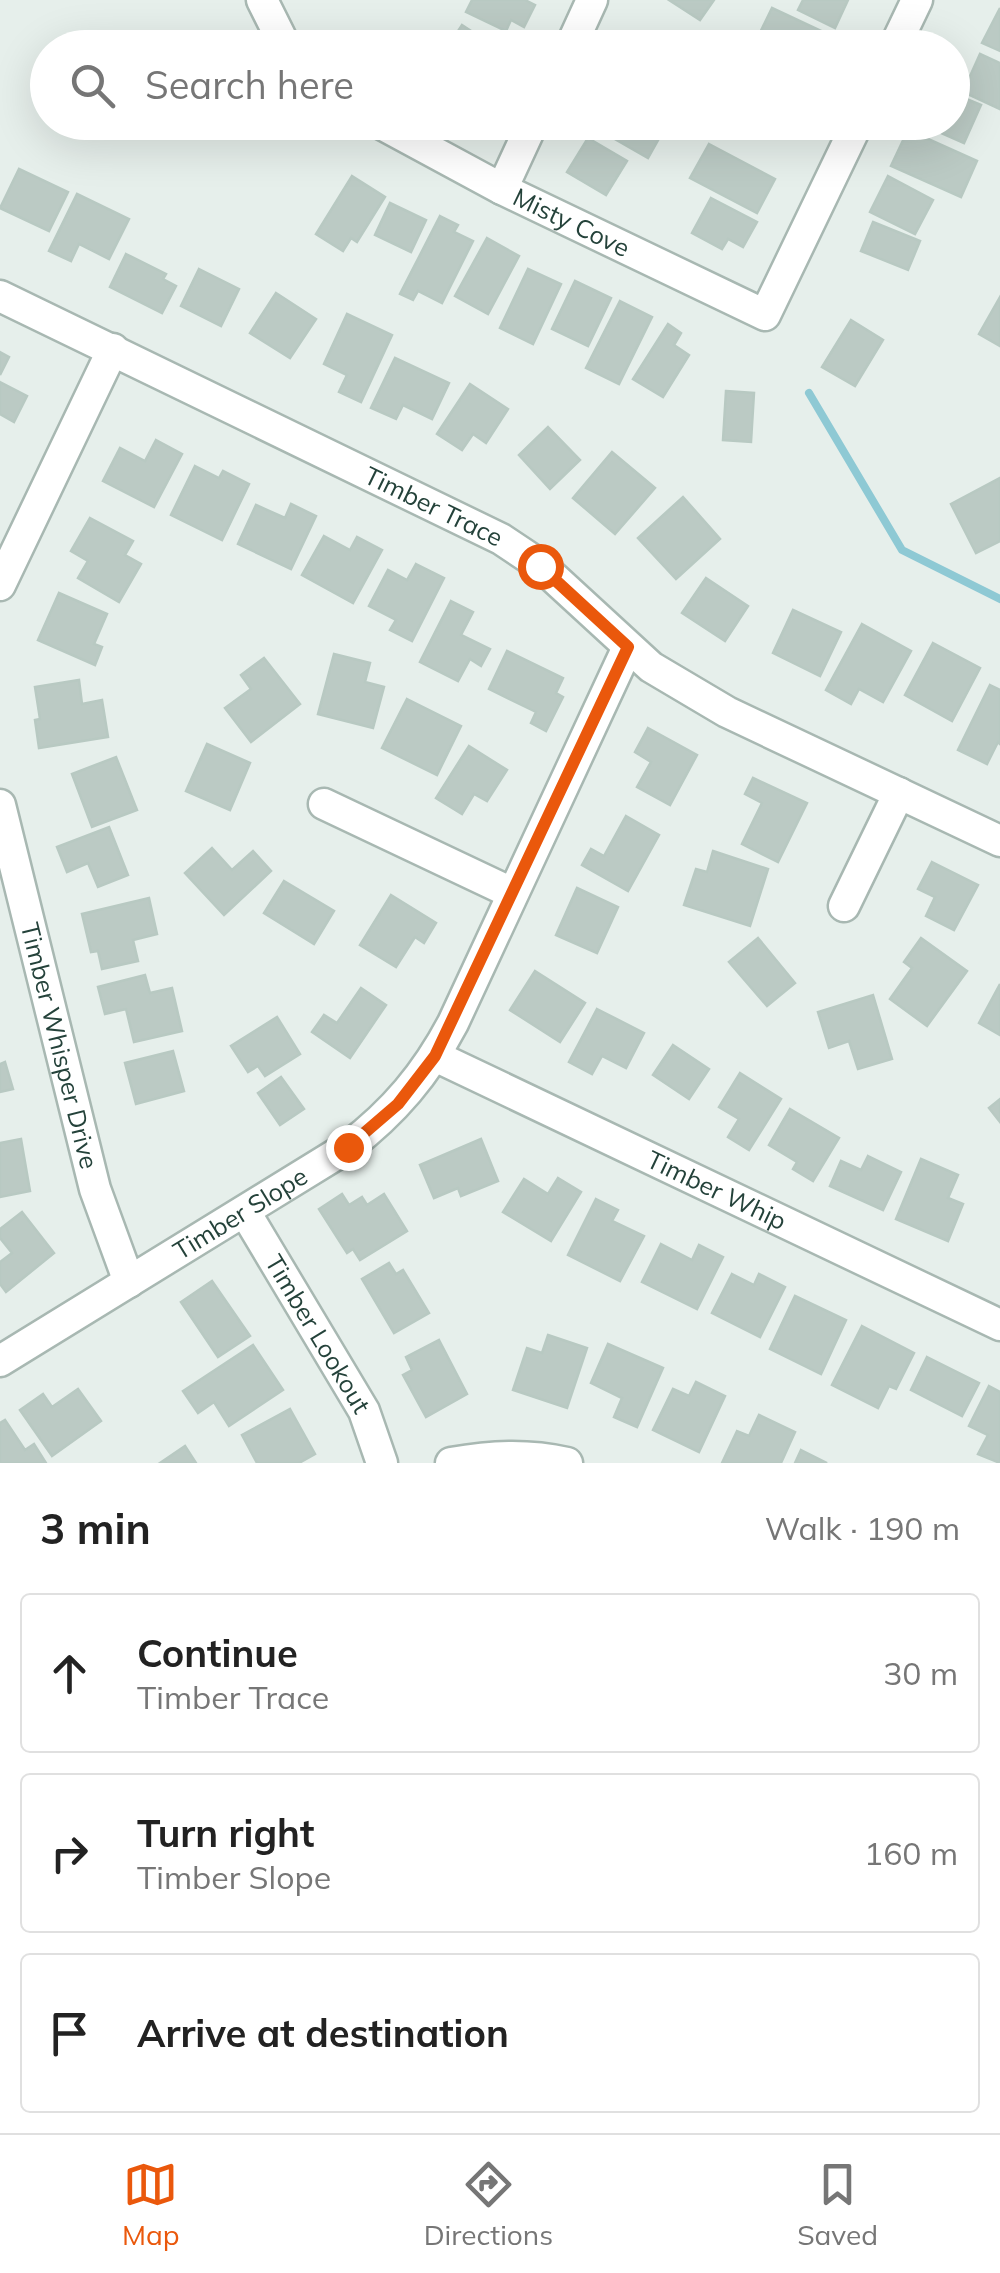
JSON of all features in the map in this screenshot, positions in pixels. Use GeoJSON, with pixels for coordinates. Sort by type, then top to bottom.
{"type":"FeatureCollection","features":[{"type":"Feature","properties":{"kind":"street"},"geometry":{"type":"LineString","coordinates":[[262,0],[277,30]]}},
{"type":"Feature","properties":{"kind":"street"},"geometry":{"type":"LineString","coordinates":[[578,30],[592,0]]}},
{"type":"Feature","properties":{"kind":"street"},"geometry":{"type":"LineString","coordinates":[[903,30],[917,0]]}},
{"type":"Feature","properties":{"kind":"street","name":"Misty Cove"},"geometry":{"type":"LineString","coordinates":[[412,140],[765,315],[849,140]]}},
{"type":"Feature","properties":{"kind":"street"},"geometry":{"type":"LineString","coordinates":[[502,188],[525,140]]}},
{"type":"Feature","properties":{"kind":"street","name":"Timber Trace"},"geometry":{"type":"LineString","coordinates":[[0,296],[501,539],[564,586],[652,667],[727,712],[1000,841]]}},
{"type":"Feature","properties":{"kind":"street"},"geometry":{"type":"LineString","coordinates":[[0,585],[113,349]]}},
{"type":"Feature","properties":{"kind":"street","name":"Timber Slope"},"geometry":{"type":"LineString","coordinates":[[0,1362],[245,1212],[374,1127],[420,1079],[435,1056],[628,647]]}},
{"type":"Feature","properties":{"kind":"street"},"geometry":{"type":"LineString","coordinates":[[844,906],[899,793]]}},
{"type":"Feature","properties":{"kind":"street"},"geometry":{"type":"LineString","coordinates":[[324,804],[512,892]]}},
{"type":"Feature","properties":{"kind":"street","name":"Timber Whisper Drive"},"geometry":{"type":"LineString","coordinates":[[0,805],[95,1189],[130,1282]]}},
{"type":"Feature","properties":{"kind":"street","name":"Timber Whip"},"geometry":{"type":"LineString","coordinates":[[435,1056],[1000,1325]]}},
{"type":"Feature","properties":{"kind":"street","name":"Timber Lookout"},"geometry":{"type":"LineString","coordinates":[[245,1212],[364,1412],[382,1463]]}},
{"type":"Feature","properties":{"kind":"street"},"geometry":{"type":"LineString","coordinates":[[451,1463],[496,1456],[536,1456],[567,1463]]}},
{"type":"Feature","properties":{"kind":"building"},"geometry":{"type":"Polygon","coordinates":[[[472,0],[525,0],[535,5],[524,27],[511,20],[506,30],[466,12],[472,0]]]}},
{"type":"Feature","properties":{"kind":"building"},"geometry":{"type":"Polygon","coordinates":[[[669,0],[714,0],[700,20],[669,0]]]}},
{"type":"Feature","properties":{"kind":"building"},"geometry":{"type":"Polygon","coordinates":[[[803,0],[848,0],[835,28],[798,10],[803,0]]]}},
{"type":"Feature","properties":{"kind":"building"},"geometry":{"type":"Polygon","coordinates":[[[772,8],[819,30],[761,30],[772,8]]]}},
{"type":"Feature","properties":{"kind":"building"},"geometry":{"type":"Polygon","coordinates":[[[1000,8],[1000,51],[982,43],[1000,8]]]}},
{"type":"Feature","properties":{"kind":"building"},"geometry":{"type":"Polygon","coordinates":[[[980,54],[1000,63],[1000,109],[970,95],[970,76],[980,54]]]}},
{"type":"Feature","properties":{"kind":"building"},"geometry":{"type":"Polygon","coordinates":[[[970,100],[981,105],[970,130],[970,100]]]}},
{"type":"Feature","properties":{"kind":"building"},"geometry":{"type":"Polygon","coordinates":[[[587,140],[627,161],[606,195],[567,172],[587,140]]]}},
{"type":"Feature","properties":{"kind":"building"},"geometry":{"type":"Polygon","coordinates":[[[617,140],[658,140],[648,158],[617,140]]]}},
{"type":"Feature","properties":{"kind":"building"},"geometry":{"type":"Polygon","coordinates":[[[903,140],[930,140],[977,161],[961,197],[891,166],[903,140]]]}},
{"type":"Feature","properties":{"kind":"building"},"geometry":{"type":"Polygon","coordinates":[[[709,144],[775,179],[757,213],[690,178],[709,144]]]}},
{"type":"Feature","properties":{"kind":"building"},"geometry":{"type":"Polygon","coordinates":[[[19,169],[68,192],[49,231],[0,208],[19,169]]]}},
{"type":"Feature","properties":{"kind":"building"},"geometry":{"type":"Polygon","coordinates":[[[352,176],[385,197],[357,242],[351,238],[343,251],[316,234],[352,176]]]}},
{"type":"Feature","properties":{"kind":"building"},"geometry":{"type":"Polygon","coordinates":[[[888,176],[933,200],[915,234],[870,212],[888,176]]]}},
{"type":"Feature","properties":{"kind":"building"},"geometry":{"type":"Polygon","coordinates":[[[77,194],[129,219],[109,259],[79,244],[71,261],[49,251],[77,194]]]}},
{"type":"Feature","properties":{"kind":"building"},"geometry":{"type":"Polygon","coordinates":[[[711,198],[757,222],[743,247],[728,239],[722,249],[692,233],[711,198]]]}},
{"type":"Feature","properties":{"kind":"building"},"geometry":{"type":"Polygon","coordinates":[[[390,203],[426,220],[411,252],[375,235],[390,203]]]}},
{"type":"Feature","properties":{"kind":"building"},"geometry":{"type":"Polygon","coordinates":[[[440,216],[458,225],[454,232],[473,241],[442,303],[418,291],[413,300],[400,294],[440,216]]]}},
{"type":"Feature","properties":{"kind":"building"},"geometry":{"type":"Polygon","coordinates":[[[873,222],[920,241],[908,270],[861,251],[873,222]]]}},
{"type":"Feature","properties":{"kind":"building"},"geometry":{"type":"Polygon","coordinates":[[[487,238],[519,256],[488,314],[455,296],[487,238]]]}},
{"type":"Feature","properties":{"kind":"building"},"geometry":{"type":"Polygon","coordinates":[[[126,254],[166,274],[163,279],[176,286],[162,313],[110,287],[126,254]]]}},
{"type":"Feature","properties":{"kind":"building"},"geometry":{"type":"Polygon","coordinates":[[[199,269],[239,289],[221,326],[181,306],[199,269]]]}},
{"type":"Feature","properties":{"kind":"building"},"geometry":{"type":"Polygon","coordinates":[[[528,269],[561,284],[533,344],[500,328],[528,269]]]}},
{"type":"Feature","properties":{"kind":"building"},"geometry":{"type":"Polygon","coordinates":[[[575,281],[611,298],[588,346],[552,329],[575,281]]]}},
{"type":"Feature","properties":{"kind":"building"},"geometry":{"type":"Polygon","coordinates":[[[276,293],[316,319],[290,358],[250,333],[276,293]]]}},
{"type":"Feature","properties":{"kind":"building"},"geometry":{"type":"Polygon","coordinates":[[[1000,297],[1000,346],[979,334],[1000,297]]]}},
{"type":"Feature","properties":{"kind":"building"},"geometry":{"type":"Polygon","coordinates":[[[620,301],[652,317],[619,384],[586,368],[620,301]]]}},
{"type":"Feature","properties":{"kind":"building"},"geometry":{"type":"Polygon","coordinates":[[[347,314],[392,335],[361,402],[339,392],[347,375],[324,364],[347,314]]]}},
{"type":"Feature","properties":{"kind":"building"},"geometry":{"type":"Polygon","coordinates":[[[851,320],[883,340],[855,386],[822,367],[851,320]]]}},
{"type":"Feature","properties":{"kind":"building"},"geometry":{"type":"Polygon","coordinates":[[[668,324],[681,333],[674,345],[689,355],[663,397],[633,379],[668,324]]]}},
{"type":"Feature","properties":{"kind":"building"},"geometry":{"type":"Polygon","coordinates":[[[0,352],[9,357],[0,375],[0,352]]]}},
{"type":"Feature","properties":{"kind":"building"},"geometry":{"type":"Polygon","coordinates":[[[395,358],[449,383],[432,419],[403,405],[396,419],[371,408],[395,358]]]}},
{"type":"Feature","properties":{"kind":"building"},"geometry":{"type":"Polygon","coordinates":[[[0,382],[27,396],[14,422],[0,414],[0,382]]]}},
{"type":"Feature","properties":{"kind":"building"},"geometry":{"type":"Polygon","coordinates":[[[470,384],[508,409],[486,443],[473,434],[462,450],[437,434],[470,384]]]}},
{"type":"Feature","properties":{"kind":"building"},"geometry":{"type":"Polygon","coordinates":[[[726,391],[754,393],[751,442],[723,440],[726,391]]]}},
{"type":"Feature","properties":{"kind":"building"},"geometry":{"type":"Polygon","coordinates":[[[548,427],[580,460],[550,489],[519,455],[548,427]]]}},
{"type":"Feature","properties":{"kind":"building"},"geometry":{"type":"Polygon","coordinates":[[[156,440],[182,454],[154,507],[103,481],[120,448],[145,461],[156,440]]]}},
{"type":"Feature","properties":{"kind":"building"},"geometry":{"type":"Polygon","coordinates":[[[612,452],[655,488],[615,534],[573,498],[612,452]]]}},
{"type":"Feature","properties":{"kind":"building"},"geometry":{"type":"Polygon","coordinates":[[[195,466],[219,478],[223,471],[249,484],[222,540],[171,515],[195,466]]]}},
{"type":"Feature","properties":{"kind":"building"},"geometry":{"type":"Polygon","coordinates":[[[1000,478],[1000,541],[976,553],[951,504],[1000,478]]]}},
{"type":"Feature","properties":{"kind":"building"},"geometry":{"type":"Polygon","coordinates":[[[683,497],[720,539],[676,579],[638,538],[683,497]]]}},
{"type":"Feature","properties":{"kind":"building"},"geometry":{"type":"Polygon","coordinates":[[[291,504],[316,516],[291,569],[238,544],[256,505],[285,518],[291,504]]]}},
{"type":"Feature","properties":{"kind":"building"},"geometry":{"type":"Polygon","coordinates":[[[90,518],[133,541],[125,555],[141,564],[119,602],[78,578],[88,561],[71,551],[90,518]]]}},
{"type":"Feature","properties":{"kind":"building"},"geometry":{"type":"Polygon","coordinates":[[[324,536],[350,550],[357,537],[382,550],[353,603],[302,575],[324,536]]]}},
{"type":"Feature","properties":{"kind":"building"},"geometry":{"type":"Polygon","coordinates":[[[416,564],[444,578],[412,641],[390,630],[396,620],[369,606],[388,570],[407,580],[416,564]]]}},
{"type":"Feature","properties":{"kind":"building"},"geometry":{"type":"Polygon","coordinates":[[[706,578],[748,606],[725,641],[682,613],[706,578]]]}},
{"type":"Feature","properties":{"kind":"building"},"geometry":{"type":"Polygon","coordinates":[[[59,593],[107,614],[94,644],[102,647],[95,665],[38,640],[59,593]]]}},
{"type":"Feature","properties":{"kind":"building"},"geometry":{"type":"Polygon","coordinates":[[[451,601],[473,612],[461,635],[490,649],[481,666],[470,659],[458,681],[420,662],[451,601]]]}},
{"type":"Feature","properties":{"kind":"building"},"geometry":{"type":"Polygon","coordinates":[[[793,610],[841,632],[820,676],[773,653],[793,610]]]}},
{"type":"Feature","properties":{"kind":"building"},"geometry":{"type":"Polygon","coordinates":[[[862,624],[911,651],[883,702],[859,689],[851,704],[826,690],[862,624]]]}},
{"type":"Feature","properties":{"kind":"building"},"geometry":{"type":"Polygon","coordinates":[[[933,643],[980,668],[952,721],[905,695],[933,643]]]}},
{"type":"Feature","properties":{"kind":"building"},"geometry":{"type":"Polygon","coordinates":[[[507,651],[563,678],[556,693],[563,697],[546,731],[531,723],[536,712],[489,689],[507,651]]]}},
{"type":"Feature","properties":{"kind":"building"},"geometry":{"type":"Polygon","coordinates":[[[334,654],[370,663],[365,682],[384,687],[373,728],[318,714],[334,654]]]}},
{"type":"Feature","properties":{"kind":"building"},"geometry":{"type":"Polygon","coordinates":[[[264,658],[300,704],[251,742],[225,708],[251,689],[241,675],[264,658]]]}},
{"type":"Feature","properties":{"kind":"building"},"geometry":{"type":"Polygon","coordinates":[[[79,680],[82,704],[102,700],[108,737],[39,748],[35,687],[79,680]]]}},
{"type":"Feature","properties":{"kind":"building"},"geometry":{"type":"Polygon","coordinates":[[[990,685],[1000,690],[1000,744],[987,764],[958,750],[990,685]]]}},
{"type":"Feature","properties":{"kind":"building"},"geometry":{"type":"Polygon","coordinates":[[[407,699],[461,726],[437,775],[382,748],[407,699]]]}},
{"type":"Feature","properties":{"kind":"building"},"geometry":{"type":"Polygon","coordinates":[[[648,728],[697,755],[670,805],[637,787],[651,762],[635,752],[648,728]]]}},
{"type":"Feature","properties":{"kind":"building"},"geometry":{"type":"Polygon","coordinates":[[[207,744],[250,763],[230,810],[186,791],[207,744]]]}},
{"type":"Feature","properties":{"kind":"building"},"geometry":{"type":"Polygon","coordinates":[[[469,746],[507,770],[487,801],[474,794],[462,814],[436,798],[469,746]]]}},
{"type":"Feature","properties":{"kind":"building"},"geometry":{"type":"Polygon","coordinates":[[[116,757],[137,810],[92,827],[72,774],[116,757]]]}},
{"type":"Feature","properties":{"kind":"building"},"geometry":{"type":"Polygon","coordinates":[[[753,778],[807,803],[778,862],[742,844],[762,803],[745,794],[753,778]]]}},
{"type":"Feature","properties":{"kind":"building"},"geometry":{"type":"Polygon","coordinates":[[[626,816],[659,835],[628,891],[582,865],[591,849],[604,856],[626,816]]]}},
{"type":"Feature","properties":{"kind":"building"},"geometry":{"type":"Polygon","coordinates":[[[109,827],[128,875],[98,887],[88,863],[67,872],[57,847],[109,827]]]}},
{"type":"Feature","properties":{"kind":"building"},"geometry":{"type":"Polygon","coordinates":[[[212,848],[232,870],[253,851],[271,871],[224,915],[185,873],[212,848]]]}},
{"type":"Feature","properties":{"kind":"building"},"geometry":{"type":"Polygon","coordinates":[[[713,851],[768,869],[750,926],[684,905],[696,869],[707,872],[713,851]]]}},
{"type":"Feature","properties":{"kind":"building"},"geometry":{"type":"Polygon","coordinates":[[[932,862],[978,885],[954,930],[926,916],[935,897],[918,889],[932,862]]]}},
{"type":"Feature","properties":{"kind":"building"},"geometry":{"type":"Polygon","coordinates":[[[284,881],[334,911],[314,944],[264,913],[284,881]]]}},
{"type":"Feature","properties":{"kind":"building"},"geometry":{"type":"Polygon","coordinates":[[[577,888],[618,907],[597,953],[556,935],[577,888]]]}},
{"type":"Feature","properties":{"kind":"building"},"geometry":{"type":"Polygon","coordinates":[[[391,895],[436,923],[424,943],[415,937],[396,967],[360,945],[391,895]]]}},
{"type":"Feature","properties":{"kind":"building"},"geometry":{"type":"Polygon","coordinates":[[[149,898],[157,934],[133,940],[138,961],[102,969],[98,951],[91,952],[82,914],[149,898]]]}},
{"type":"Feature","properties":{"kind":"building"},"geometry":{"type":"Polygon","coordinates":[[[758,938],[795,983],[767,1006],[729,962],[758,938]]]}},
{"type":"Feature","properties":{"kind":"building"},"geometry":{"type":"Polygon","coordinates":[[[921,938],[967,971],[927,1026],[890,999],[912,968],[904,962],[921,938]]]}},
{"type":"Feature","properties":{"kind":"building"},"geometry":{"type":"Polygon","coordinates":[[[535,971],[585,1003],[560,1042],[510,1010],[535,971]]]}},
{"type":"Feature","properties":{"kind":"building"},"geometry":{"type":"Polygon","coordinates":[[[145,975],[150,993],[172,988],[182,1031],[134,1042],[126,1009],[105,1014],[98,987],[145,975]]]}},
{"type":"Feature","properties":{"kind":"building"},"geometry":{"type":"Polygon","coordinates":[[[1000,984],[1000,1035],[979,1023],[1000,984]]]}},
{"type":"Feature","properties":{"kind":"building"},"geometry":{"type":"Polygon","coordinates":[[[361,988],[386,1005],[350,1058],[312,1032],[324,1015],[337,1023],[361,988]]]}},
{"type":"Feature","properties":{"kind":"building"},"geometry":{"type":"Polygon","coordinates":[[[873,995],[892,1059],[858,1069],[849,1041],[829,1048],[818,1012],[873,995]]]}},
{"type":"Feature","properties":{"kind":"building"},"geometry":{"type":"Polygon","coordinates":[[[597,1009],[644,1033],[626,1068],[602,1056],[592,1074],[569,1062],[597,1009]]]}},
{"type":"Feature","properties":{"kind":"building"},"geometry":{"type":"Polygon","coordinates":[[[277,1017],[300,1054],[265,1076],[258,1066],[248,1072],[231,1046],[277,1017]]]}},
{"type":"Feature","properties":{"kind":"building"},"geometry":{"type":"Polygon","coordinates":[[[673,1045],[709,1069],[689,1099],[653,1075],[673,1045]]]}},
{"type":"Feature","properties":{"kind":"building"},"geometry":{"type":"Polygon","coordinates":[[[173,1051],[184,1091],[136,1104],[125,1063],[173,1051]]]}},
{"type":"Feature","properties":{"kind":"building"},"geometry":{"type":"Polygon","coordinates":[[[5,1062],[13,1089],[0,1092],[0,1064],[5,1062]]]}},
{"type":"Feature","properties":{"kind":"building"},"geometry":{"type":"Polygon","coordinates":[[[740,1073],[781,1099],[749,1150],[728,1137],[739,1119],[719,1107],[740,1073]]]}},
{"type":"Feature","properties":{"kind":"building"},"geometry":{"type":"Polygon","coordinates":[[[281,1077],[304,1109],[280,1125],[258,1093],[281,1077]]]}},
{"type":"Feature","properties":{"kind":"building"},"geometry":{"type":"Polygon","coordinates":[[[1000,1099],[1000,1122],[989,1108],[1000,1099]]]}},
{"type":"Feature","properties":{"kind":"building"},"geometry":{"type":"Polygon","coordinates":[[[790,1109],[839,1138],[813,1181],[793,1169],[797,1162],[769,1145],[790,1109]]]}},
{"type":"Feature","properties":{"kind":"building"},"geometry":{"type":"Polygon","coordinates":[[[21,1139],[30,1191],[0,1197],[0,1143],[21,1139]]]}},
{"type":"Feature","properties":{"kind":"building"},"geometry":{"type":"Polygon","coordinates":[[[481,1139],[498,1181],[461,1196],[458,1188],[434,1198],[420,1165],[481,1139]]]}},
{"type":"Feature","properties":{"kind":"building"},"geometry":{"type":"Polygon","coordinates":[[[868,1156],[901,1172],[883,1210],[830,1186],[841,1161],[861,1170],[868,1156]]]}},
{"type":"Feature","properties":{"kind":"building"},"geometry":{"type":"Polygon","coordinates":[[[921,1159],[958,1175],[948,1198],[963,1204],[948,1241],[896,1219],[921,1159]]]}},
{"type":"Feature","properties":{"kind":"building"},"geometry":{"type":"Polygon","coordinates":[[[558,1178],[581,1192],[551,1241],[503,1212],[524,1179],[548,1194],[558,1178]]]}},
{"type":"Feature","properties":{"kind":"building"},"geometry":{"type":"Polygon","coordinates":[[[342,1194],[349,1205],[362,1197],[367,1205],[384,1194],[407,1231],[360,1260],[353,1249],[347,1253],[319,1209],[342,1194]]]}},
{"type":"Feature","properties":{"kind":"building"},"geometry":{"type":"Polygon","coordinates":[[[596,1199],[618,1210],[612,1221],[644,1236],[620,1281],[568,1255],[596,1199]]]}},
{"type":"Feature","properties":{"kind":"building"},"geometry":{"type":"Polygon","coordinates":[[[22,1212],[54,1253],[6,1292],[0,1284],[0,1262],[12,1253],[0,1238],[0,1229],[22,1212]]]}},
{"type":"Feature","properties":{"kind":"building"},"geometry":{"type":"Polygon","coordinates":[[[661,1244],[692,1260],[699,1245],[723,1257],[697,1309],[642,1282],[661,1244]]]}},
{"type":"Feature","properties":{"kind":"building"},"geometry":{"type":"Polygon","coordinates":[[[389,1263],[396,1274],[403,1270],[429,1313],[394,1333],[362,1279],[389,1263]]]}},
{"type":"Feature","properties":{"kind":"building"},"geometry":{"type":"Polygon","coordinates":[[[732,1274],[754,1285],[759,1274],[785,1287],[760,1337],[712,1313],[732,1274]]]}},
{"type":"Feature","properties":{"kind":"building"},"geometry":{"type":"Polygon","coordinates":[[[212,1281],[250,1336],[218,1357],[181,1302],[212,1281]]]}},
{"type":"Feature","properties":{"kind":"building"},"geometry":{"type":"Polygon","coordinates":[[[795,1296],[846,1320],[821,1374],[770,1349],[795,1296]]]}},
{"type":"Feature","properties":{"kind":"building"},"geometry":{"type":"Polygon","coordinates":[[[862,1326],[914,1353],[896,1389],[889,1386],[878,1408],[832,1385],[862,1326]]]}},
{"type":"Feature","properties":{"kind":"building"},"geometry":{"type":"Polygon","coordinates":[[[548,1335],[587,1348],[567,1408],[513,1390],[527,1348],[542,1353],[548,1335]]]}},
{"type":"Feature","properties":{"kind":"building"},"geometry":{"type":"Polygon","coordinates":[[[439,1340],[467,1394],[426,1417],[403,1375],[412,1370],[406,1357],[439,1340]]]}},
{"type":"Feature","properties":{"kind":"building"},"geometry":{"type":"Polygon","coordinates":[[[608,1344],[663,1368],[637,1427],[614,1417],[622,1398],[591,1383],[608,1344]]]}},
{"type":"Feature","properties":{"kind":"building"},"geometry":{"type":"Polygon","coordinates":[[[253,1345],[283,1390],[229,1426],[214,1402],[198,1413],[183,1391],[253,1345]]]}},
{"type":"Feature","properties":{"kind":"building"},"geometry":{"type":"Polygon","coordinates":[[[927,1357],[979,1383],[962,1416],[911,1390],[927,1357]]]}},
{"type":"Feature","properties":{"kind":"building"},"geometry":{"type":"Polygon","coordinates":[[[696,1382],[725,1396],[699,1452],[653,1430],[673,1389],[689,1396],[696,1382]]]}},
{"type":"Feature","properties":{"kind":"building"},"geometry":{"type":"Polygon","coordinates":[[[989,1386],[1000,1392],[1000,1463],[978,1454],[988,1435],[969,1426],[989,1386]]]}},
{"type":"Feature","properties":{"kind":"building"},"geometry":{"type":"Polygon","coordinates":[[[78,1389],[101,1421],[52,1456],[20,1410],[43,1394],[52,1407],[78,1389]]]}},
{"type":"Feature","properties":{"kind":"building"},"geometry":{"type":"Polygon","coordinates":[[[290,1409],[315,1454],[299,1463],[257,1463],[242,1435],[290,1409]]]}},
{"type":"Feature","properties":{"kind":"building"},"geometry":{"type":"Polygon","coordinates":[[[759,1415],[795,1432],[781,1463],[722,1463],[737,1431],[749,1436],[759,1415]]]}},
{"type":"Feature","properties":{"kind":"building"},"geometry":{"type":"Polygon","coordinates":[[[5,1420],[25,1450],[34,1444],[46,1463],[0,1463],[0,1423],[5,1420]]]}},
{"type":"Feature","properties":{"kind":"building"},"geometry":{"type":"Polygon","coordinates":[[[185,1446],[196,1463],[160,1463],[185,1446]]]}},
{"type":"Feature","properties":{"kind":"building"},"geometry":{"type":"Polygon","coordinates":[[[801,1450],[827,1463],[795,1463],[801,1450]]]}},
{"type":"Feature","properties":{"kind":"waterway"},"geometry":{"type":"LineString","coordinates":[[809,393],[902,550],[1000,599]]}},
{"type":"Feature","properties":{"kind":"route"},"geometry":{"type":"LineString","coordinates":[[348,1147],[398,1104],[435,1056],[628,647],[540,566]]}}]}
